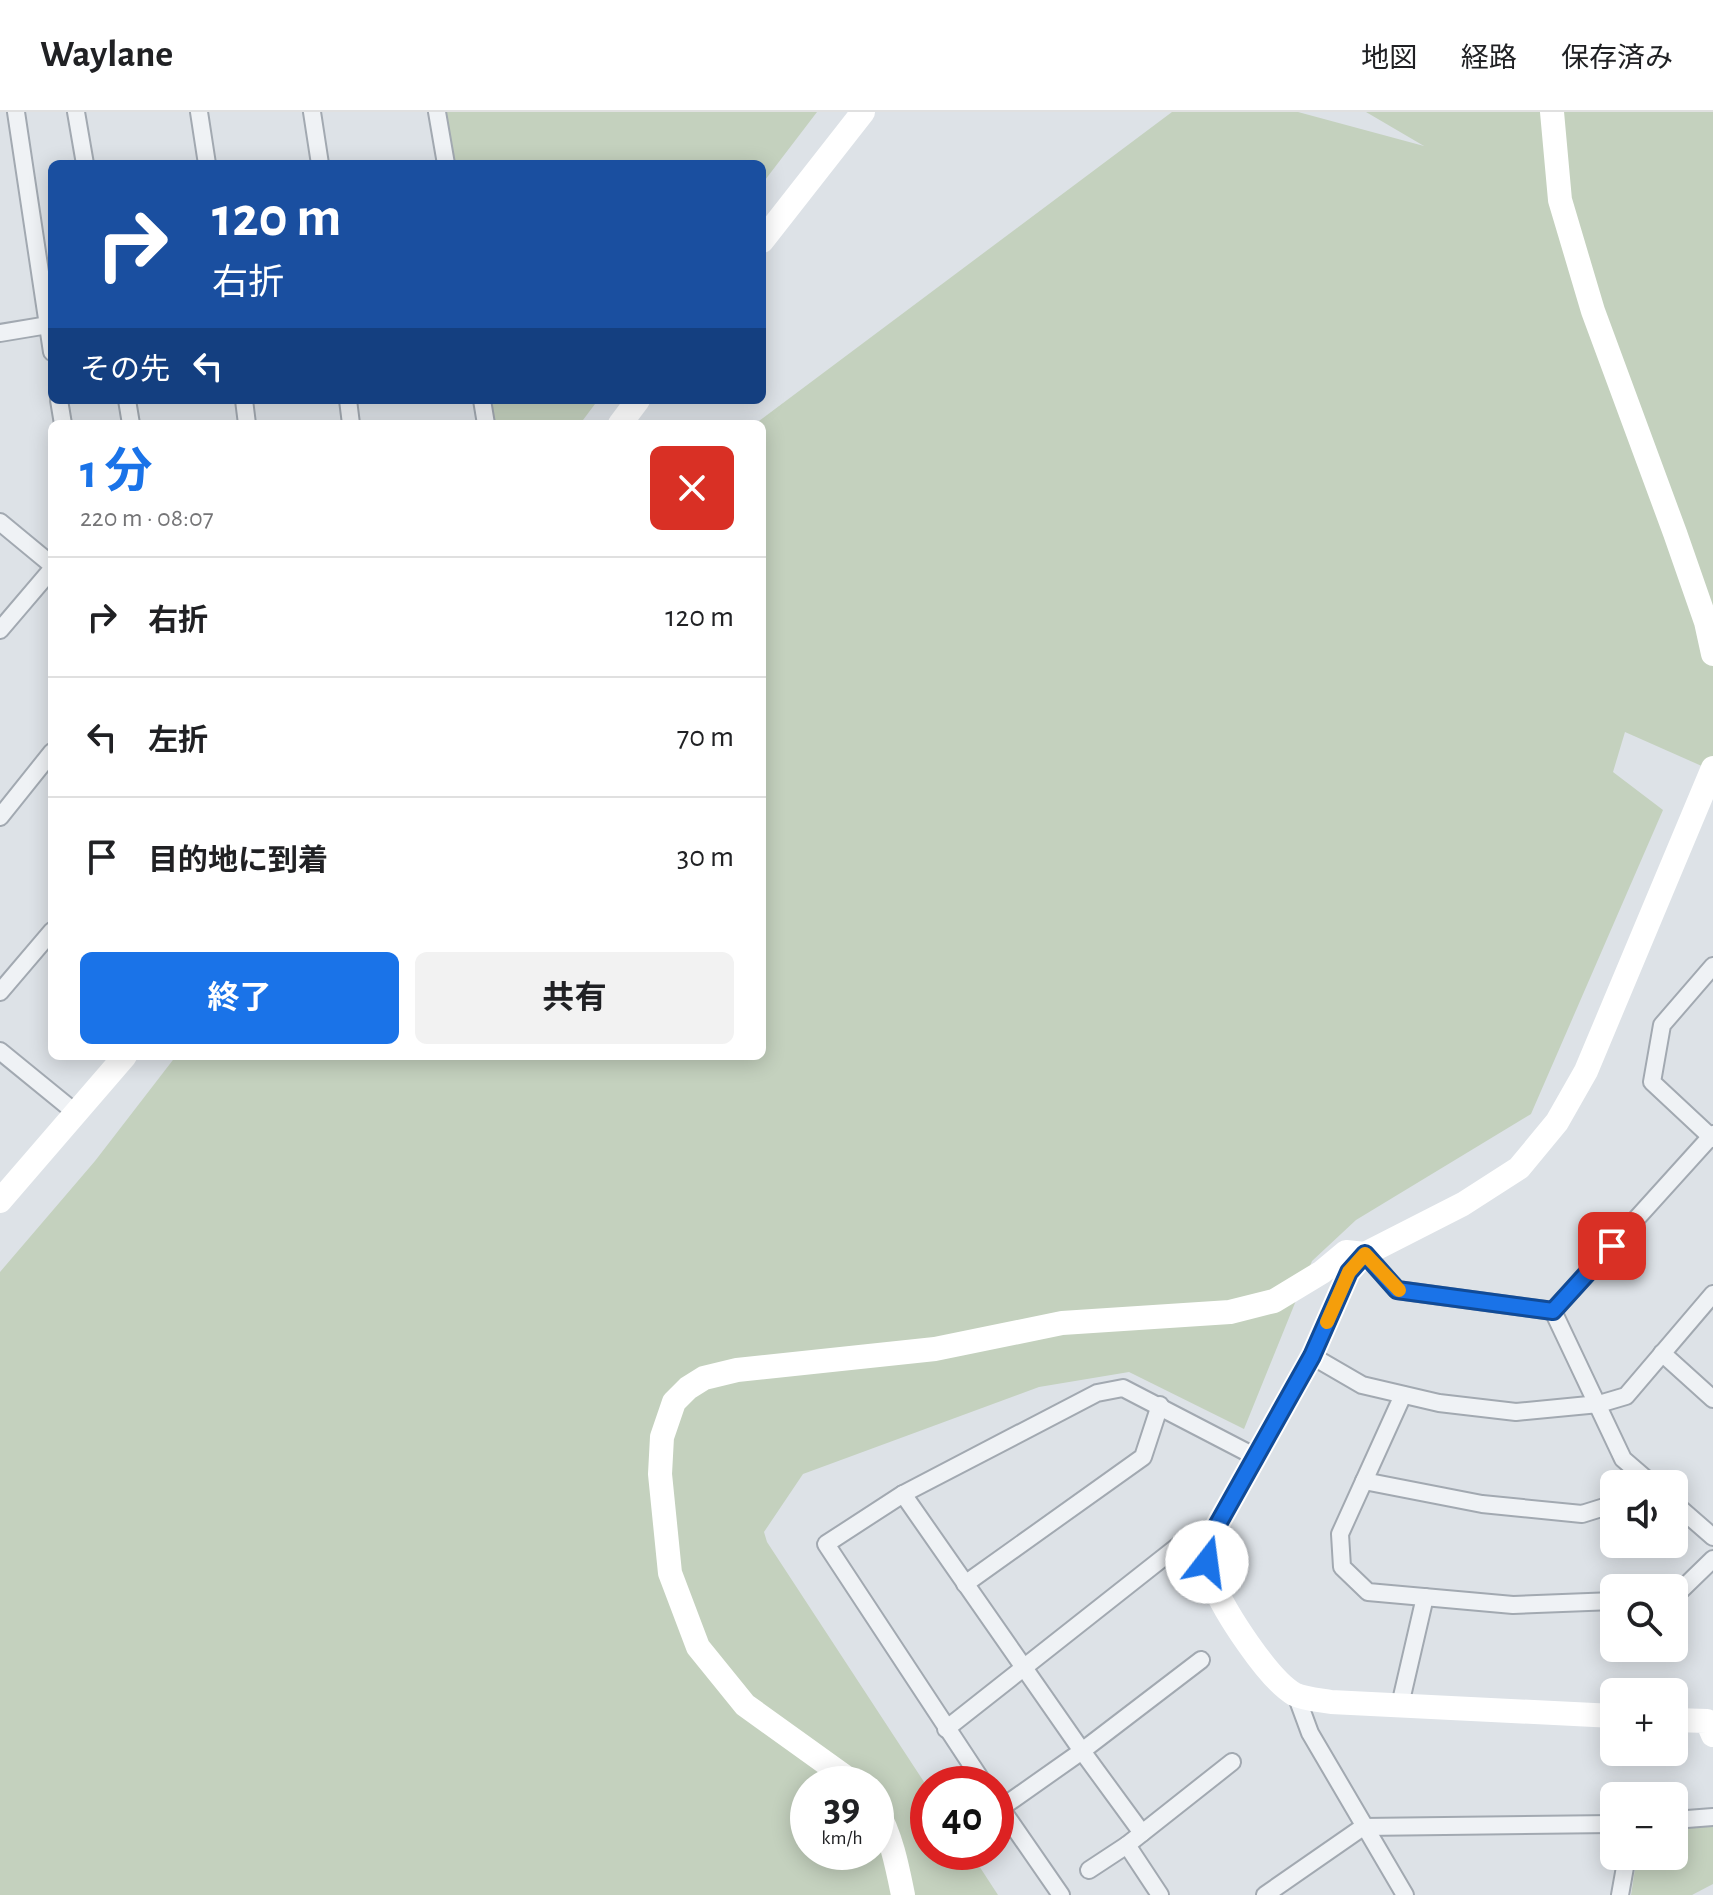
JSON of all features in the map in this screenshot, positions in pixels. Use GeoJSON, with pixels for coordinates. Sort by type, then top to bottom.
{"type":"FeatureCollection","features":[{"type":"Feature","properties":{"kind":"street"},"geometry":{"type":"LineString","coordinates":[[0,333],[48,325],[16,112]]}},
{"type":"Feature","properties":{"kind":"street"},"geometry":{"type":"LineString","coordinates":[[76,112],[84,160]]}},
{"type":"Feature","properties":{"kind":"street"},"geometry":{"type":"LineString","coordinates":[[199,112],[206,160]]}},
{"type":"Feature","properties":{"kind":"street"},"geometry":{"type":"LineString","coordinates":[[312,112],[319,160]]}},
{"type":"Feature","properties":{"kind":"street"},"geometry":{"type":"LineString","coordinates":[[437,112],[445,160]]}},
{"type":"Feature","properties":{"kind":"street"},"geometry":{"type":"LineString","coordinates":[[766,236],[863,112]]}},
{"type":"Feature","properties":{"kind":"street"},"geometry":{"type":"LineString","coordinates":[[1552,112],[1560,200],[1584,284],[1681,548],[1706,622],[1713,654]]}},
{"type":"Feature","properties":{"kind":"street"},"geometry":{"type":"LineString","coordinates":[[0,522],[48,564]]}},
{"type":"Feature","properties":{"kind":"street"},"geometry":{"type":"LineString","coordinates":[[0,630],[48,572]]}},
{"type":"Feature","properties":{"kind":"street"},"geometry":{"type":"LineString","coordinates":[[0,817],[48,757]]}},
{"type":"Feature","properties":{"kind":"street"},"geometry":{"type":"LineString","coordinates":[[1600,1715],[1331,1702],[1296,1695],[1273,1678],[1213,1585],[1207,1562],[1209,1540],[1312,1356],[1349,1272],[1365,1254],[1463,1204],[1519,1168],[1557,1122],[1586,1071],[1713,768]]}},
{"type":"Feature","properties":{"kind":"street"},"geometry":{"type":"LineString","coordinates":[[0,992],[48,936]]}},
{"type":"Feature","properties":{"kind":"street"},"geometry":{"type":"LineString","coordinates":[[1553,1311],[1712,1137],[1652,1082],[1662,1025],[1713,966]]}},
{"type":"Feature","properties":{"kind":"street"},"geometry":{"type":"LineString","coordinates":[[0,1051],[76,1113]]}},
{"type":"Feature","properties":{"kind":"street"},"geometry":{"type":"LineString","coordinates":[[0,1201],[122,1060]]}},
{"type":"Feature","properties":{"kind":"street"},"geometry":{"type":"LineString","coordinates":[[830,1766],[745,1705],[698,1647],[670,1573],[660,1474],[662,1437],[674,1402],[688,1388],[704,1378],[737,1370],[935,1349],[1062,1323],[1230,1312],[1274,1301],[1322,1272],[1346,1252],[1365,1254],[1397,1290],[1553,1311]]}},
{"type":"Feature","properties":{"kind":"street"},"geometry":{"type":"LineString","coordinates":[[1312,1356],[1362,1385],[1439,1403],[1516,1412],[1599,1404],[1626,1396],[1713,1294]]}},
{"type":"Feature","properties":{"kind":"street"},"geometry":{"type":"LineString","coordinates":[[1553,1311],[1623,1459],[1632,1470]]}},
{"type":"Feature","properties":{"kind":"street"},"geometry":{"type":"LineString","coordinates":[[1662,1353],[1713,1399]]}},
{"type":"Feature","properties":{"kind":"street"},"geometry":{"type":"LineString","coordinates":[[972,1766],[826,1544],[903,1494],[1097,1393],[1123,1388],[1254,1456]]}},
{"type":"Feature","properties":{"kind":"street"},"geometry":{"type":"LineString","coordinates":[[1403,1395],[1340,1534],[1342,1567],[1368,1592],[1513,1605],[1600,1602]]}},
{"type":"Feature","properties":{"kind":"street"},"geometry":{"type":"LineString","coordinates":[[965,1584],[1143,1457],[1160,1405]]}},
{"type":"Feature","properties":{"kind":"street"},"geometry":{"type":"LineString","coordinates":[[1364,1481],[1482,1504],[1582,1514],[1600,1508]]}},
{"type":"Feature","properties":{"kind":"street"},"geometry":{"type":"LineString","coordinates":[[903,1494],[1022,1669],[1142,1833]]}},
{"type":"Feature","properties":{"kind":"street"},"geometry":{"type":"LineString","coordinates":[[1688,1515],[1713,1537]]}},
{"type":"Feature","properties":{"kind":"street"},"geometry":{"type":"LineString","coordinates":[[946,1729],[1183,1542],[1209,1540]]}},
{"type":"Feature","properties":{"kind":"street"},"geometry":{"type":"LineString","coordinates":[[1688,1583],[1713,1559]]}},
{"type":"Feature","properties":{"kind":"street"},"geometry":{"type":"LineString","coordinates":[[1400,1705],[1425,1597]]}},
{"type":"Feature","properties":{"kind":"street"},"geometry":{"type":"LineString","coordinates":[[1014,1794],[1082,1751],[1201,1660]]}},
{"type":"Feature","properties":{"kind":"street"},"geometry":{"type":"LineString","coordinates":[[1296,1695],[1310,1733],[1405,1895]]}},
{"type":"Feature","properties":{"kind":"street"},"geometry":{"type":"LineString","coordinates":[[1688,1722],[1711,1724]]}},
{"type":"Feature","properties":{"kind":"street"},"geometry":{"type":"LineString","coordinates":[[1089,1870],[1127,1845],[1232,1762]]}},
{"type":"Feature","properties":{"kind":"street"},"geometry":{"type":"LineString","coordinates":[[1688,1819],[1713,1817]]}},
{"type":"Feature","properties":{"kind":"street"},"geometry":{"type":"LineString","coordinates":[[1265,1895],[1363,1827],[1600,1824]]}},
{"type":"Feature","properties":{"kind":"street"},"geometry":{"type":"LineString","coordinates":[[1014,1827],[1061,1895]]}},
{"type":"Feature","properties":{"kind":"street"},"geometry":{"type":"LineString","coordinates":[[1127,1845],[1160,1895]]}},
{"type":"Feature","properties":{"kind":"street"},"geometry":{"type":"LineString","coordinates":[[894,1855],[903,1895]]}},
{"type":"Feature","properties":{"kind":"street"},"geometry":{"type":"LineString","coordinates":[[1620,1895],[1624,1870]]}},
{"type":"Feature","properties":{"kind":"green space"},"geometry":{"type":"Polygon","coordinates":[[[445,112],[817,112],[766,179],[766,160],[452,160],[445,112]]]}},
{"type":"Feature","properties":{"kind":"green space"},"geometry":{"type":"Polygon","coordinates":[[[1172,112],[1298,112],[1424,146],[1366,112],[1713,112],[1713,771],[1625,732],[1613,772],[1663,810],[1531,1114],[1356,1220],[1312,1261],[1244,1429],[1129,1372],[1039,1387],[803,1474],[764,1532],[767,1542],[914,1766],[910,1766],[910,1870],[982,1870],[998,1895],[0,1895],[0,1272],[95,1161],[173,1060],[766,1060],[766,420],[760,420],[1172,112]]]}},
{"type":"Feature","properties":{"kind":"green space"},"geometry":{"type":"Polygon","coordinates":[[[490,404],[595,404],[583,420],[492,420],[490,404]]]}},
{"type":"Feature","properties":{"kind":"green space"},"geometry":{"type":"Polygon","coordinates":[[[1713,1824],[1713,1884],[1692,1895],[1631,1895],[1635,1870],[1688,1870],[1688,1827],[1713,1824]]]}},
{"type":"Feature","properties":{"kind":"slow traffic"},"geometry":{"type":"LineString","coordinates":[[1327,1322],[1349,1272],[1365,1254],[1399,1290]]}},
{"type":"Feature","properties":{"kind":"route"},"geometry":{"type":"LineString","coordinates":[[1207,1562],[1209,1540],[1312,1356],[1349,1272],[1365,1254],[1397,1290],[1553,1311],[1612,1246]]}}]}
